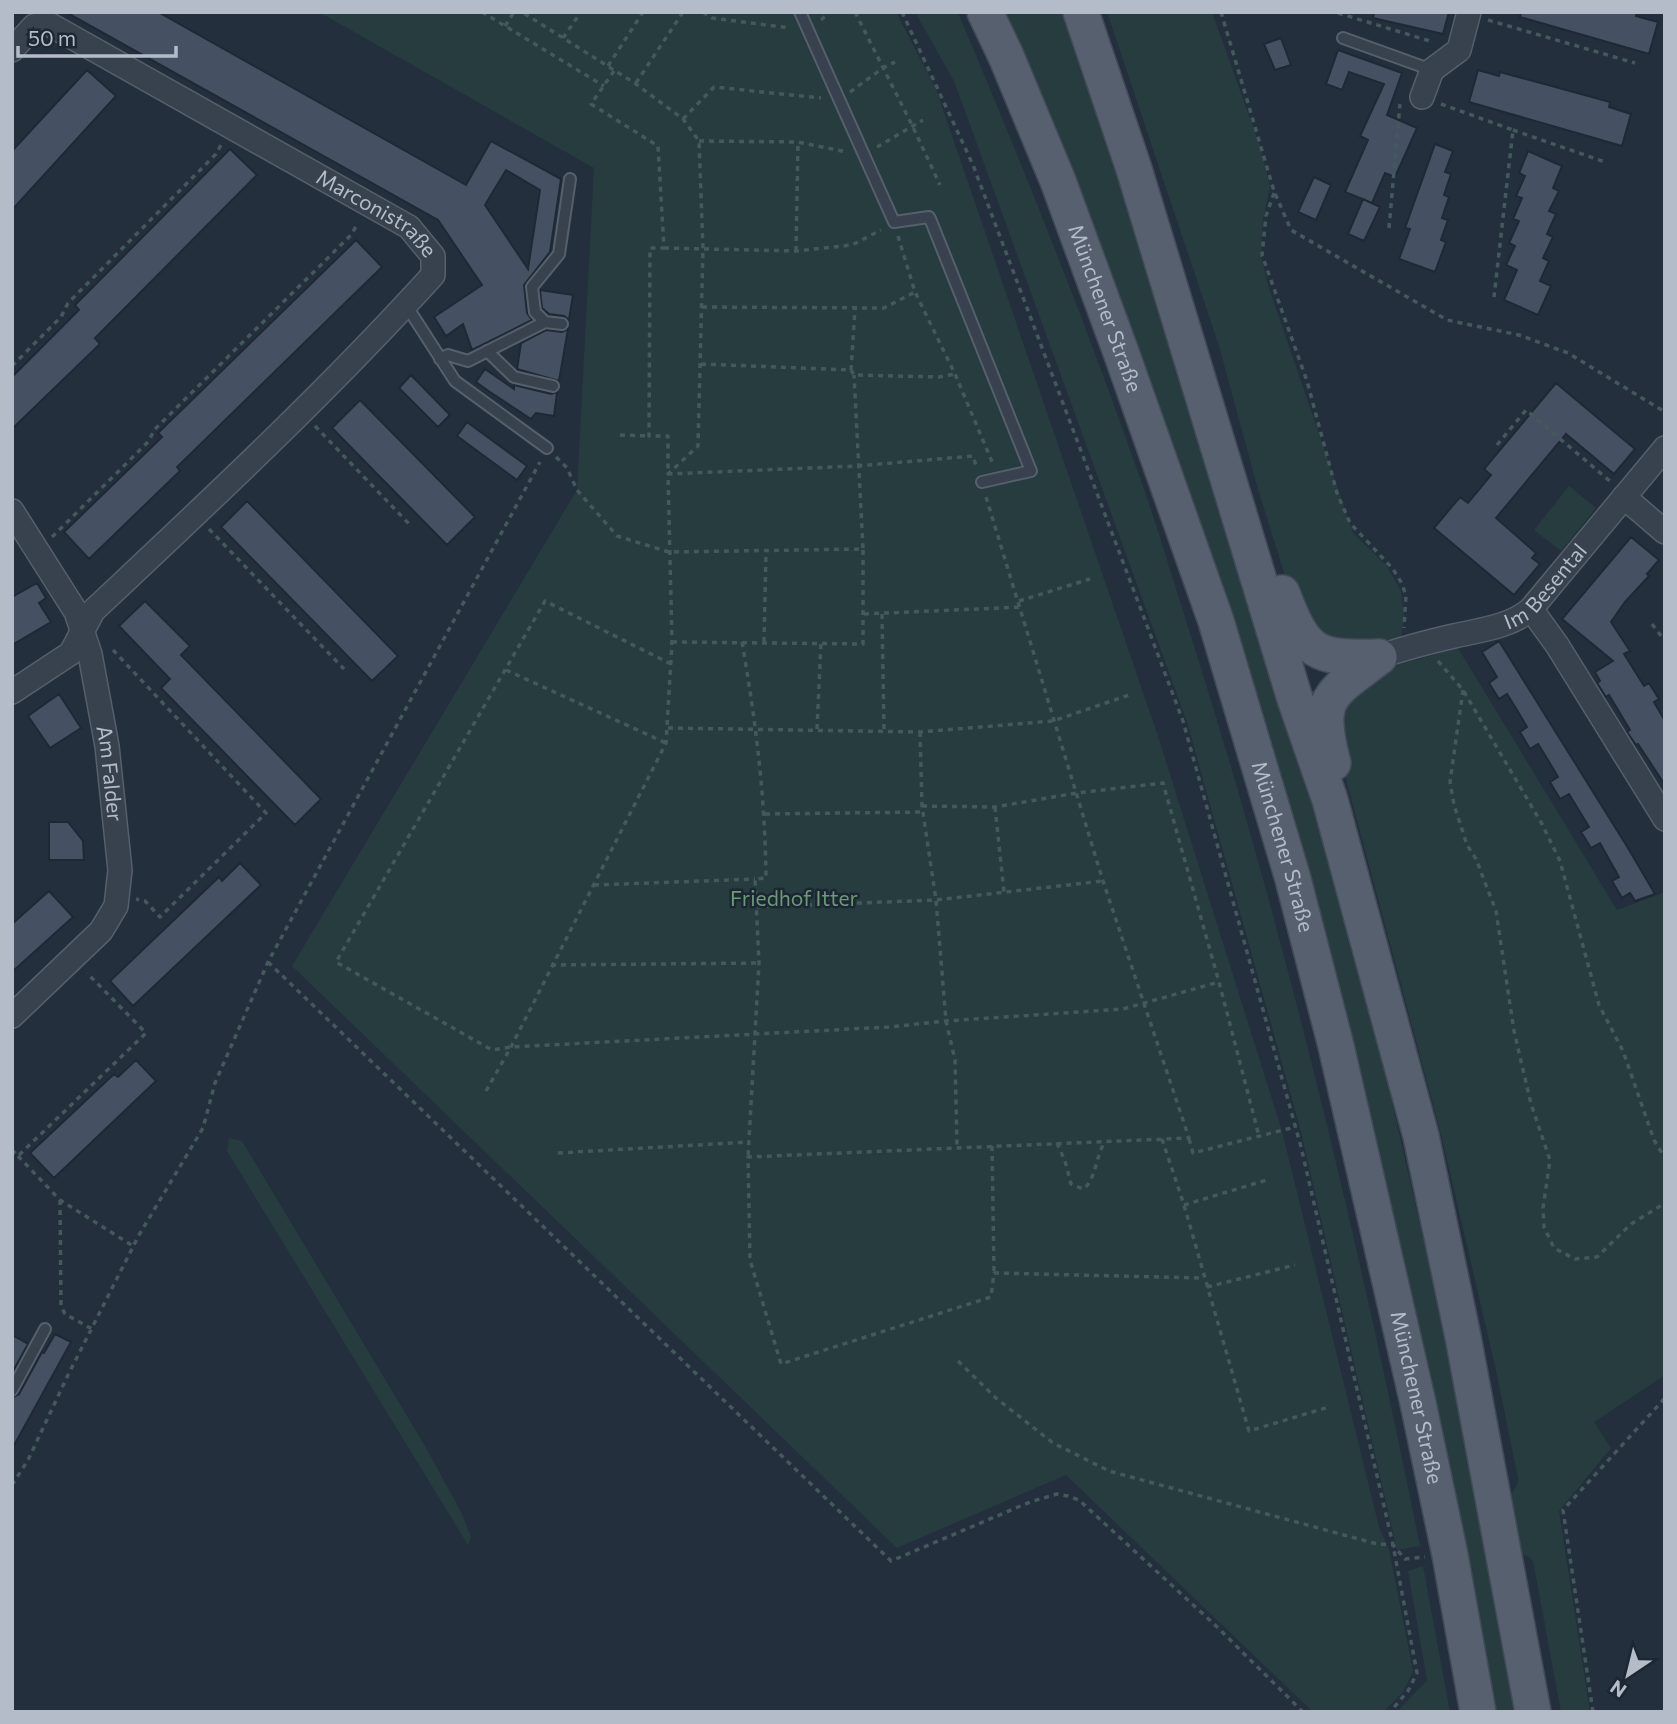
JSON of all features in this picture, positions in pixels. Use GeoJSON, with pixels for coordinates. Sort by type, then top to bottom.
{"type":"FeatureCollection","features":[{"type":"Feature","properties":{"kind":"main road","name":"Münchener Straße"},"geometry":{"type":"LineString","coordinates":[[985,12],[1058,181],[1216,621],[1293,880],[1336,1046],[1418,1403],[1450,1555],[1478,1712]]}},
{"type":"Feature","properties":{"kind":"main road"},"geometry":{"type":"LineString","coordinates":[[1081,12],[1134,169],[1295,699],[1330,800],[1417,1122],[1476,1402],[1533,1712]]}},
{"type":"Feature","properties":{"kind":"main road"},"geometry":{"type":"LineString","coordinates":[[1248,545],[1275,575],[1294,626],[1318,651],[1329,656],[1403,650]]}},
{"type":"Feature","properties":{"kind":"main road"},"geometry":{"type":"LineString","coordinates":[[1330,800],[1337,776],[1326,729],[1330,700],[1345,682],[1403,650]]}},
{"type":"Feature","properties":{"kind":"street"},"geometry":{"type":"LineString","coordinates":[[1411,99],[1432,70],[1459,50],[1469,13]]}},
{"type":"Feature","properties":{"kind":"street","name":"Marconistraße"},"geometry":{"type":"LineString","coordinates":[[12,50],[34,26],[47,23],[409,227],[433,256],[433,275],[406,305],[196,515],[93,611],[85,640],[71,653],[12,692]]}},
{"type":"Feature","properties":{"kind":"street","name":"Im Besental"},"geometry":{"type":"LineString","coordinates":[[1403,650],[1510,623],[1522,617],[1665,448]]}},
{"type":"Feature","properties":{"kind":"street"},"geometry":{"type":"LineString","coordinates":[[1625,496],[1665,532]]}},
{"type":"Feature","properties":{"kind":"street","name":"Am Falder"},"geometry":{"type":"LineString","coordinates":[[12,511],[76,612],[85,640],[107,746],[120,870],[116,906],[102,931],[12,1016]]}},
{"type":"Feature","properties":{"kind":"street"},"geometry":{"type":"LineString","coordinates":[[1531,609],[1557,645],[1665,819]]}},
{"type":"Feature","properties":{"kind":"lane"},"geometry":{"type":"LineString","coordinates":[[800,12],[894,222],[929,217],[1031,471],[982,482]]}},
{"type":"Feature","properties":{"kind":"lane"},"geometry":{"type":"LineString","coordinates":[[1343,38],[1432,70]]}},
{"type":"Feature","properties":{"kind":"lane"},"geometry":{"type":"LineString","coordinates":[[545,322],[535,312],[532,287],[559,254],[569,178]]}},
{"type":"Feature","properties":{"kind":"lane"},"geometry":{"type":"LineString","coordinates":[[406,305],[455,381],[547,448]]}},
{"type":"Feature","properties":{"kind":"lane"},"geometry":{"type":"LineString","coordinates":[[440,359],[448,355],[468,361],[545,322],[562,324]]}},
{"type":"Feature","properties":{"kind":"lane"},"geometry":{"type":"LineString","coordinates":[[487,351],[514,377],[553,386]]}},
{"type":"Feature","properties":{"kind":"lane"},"geometry":{"type":"LineString","coordinates":[[13,1388],[45,1329]]}},
{"type":"Feature","properties":{"kind":"path"},"geometry":{"type":"LineString","coordinates":[[482,12],[604,86]]}},
{"type":"Feature","properties":{"kind":"path"},"geometry":{"type":"LineString","coordinates":[[505,26],[514,12]]}},
{"type":"Feature","properties":{"kind":"path"},"geometry":{"type":"LineString","coordinates":[[522,12],[636,84],[684,119],[699,141],[703,248],[698,446],[668,474]]}},
{"type":"Feature","properties":{"kind":"path"},"geometry":{"type":"LineString","coordinates":[[563,38],[581,12]]}},
{"type":"Feature","properties":{"kind":"path"},"geometry":{"type":"LineString","coordinates":[[607,66],[643,12]]}},
{"type":"Feature","properties":{"kind":"path"},"geometry":{"type":"LineString","coordinates":[[636,84],[683,12]]}},
{"type":"Feature","properties":{"kind":"path"},"geometry":{"type":"LineString","coordinates":[[703,12],[712,18],[809,30],[830,12]]}},
{"type":"Feature","properties":{"kind":"path"},"geometry":{"type":"LineString","coordinates":[[855,12],[940,185]]}},
{"type":"Feature","properties":{"kind":"path"},"geometry":{"type":"LineString","coordinates":[[902,12],[973,165],[1183,722],[1296,1127],[1393,1545],[1418,1673],[1408,1691],[1390,1712]]}},
{"type":"Feature","properties":{"kind":"path"},"geometry":{"type":"LineString","coordinates":[[1221,12],[1274,191],[1291,230],[1447,320],[1518,335],[1568,353],[1665,412]]}},
{"type":"Feature","properties":{"kind":"path"},"geometry":{"type":"LineString","coordinates":[[1338,13],[1459,50]]}},
{"type":"Feature","properties":{"kind":"path"},"geometry":{"type":"LineString","coordinates":[[1469,13],[1635,63]]}},
{"type":"Feature","properties":{"kind":"path"},"geometry":{"type":"LineString","coordinates":[[684,119],[714,86],[839,100],[895,62]]}},
{"type":"Feature","properties":{"kind":"path"},"geometry":{"type":"LineString","coordinates":[[614,71],[592,104],[658,146],[664,248]]}},
{"type":"Feature","properties":{"kind":"path"},"geometry":{"type":"LineString","coordinates":[[1389,229],[1411,99],[1605,162]]}},
{"type":"Feature","properties":{"kind":"path"},"geometry":{"type":"LineString","coordinates":[[699,141],[798,142],[865,155],[923,120]]}},
{"type":"Feature","properties":{"kind":"path"},"geometry":{"type":"LineString","coordinates":[[12,366],[61,317],[68,303],[216,154],[232,126]]}},
{"type":"Feature","properties":{"kind":"path"},"geometry":{"type":"LineString","coordinates":[[1493,297],[1513,130]]}},
{"type":"Feature","properties":{"kind":"path"},"geometry":{"type":"LineString","coordinates":[[796,251],[798,142]]}},
{"type":"Feature","properties":{"kind":"path"},"geometry":{"type":"LineString","coordinates":[[1274,191],[1266,216],[1262,255],[1307,381],[1337,493],[1350,523],[1393,569],[1401,582],[1406,595],[1403,650],[1463,690],[1542,824],[1560,861],[1596,996],[1623,1051],[1654,1140],[1665,1157]]}},
{"type":"Feature","properties":{"kind":"path"},"geometry":{"type":"LineString","coordinates":[[36,549],[47,542],[131,460],[149,441],[154,430],[351,235],[370,204]]}},
{"type":"Feature","properties":{"kind":"path"},"geometry":{"type":"LineString","coordinates":[[649,436],[650,247],[796,251],[852,245],[894,222],[915,292],[955,374],[1000,478]]}},
{"type":"Feature","properties":{"kind":"path"},"geometry":{"type":"LineString","coordinates":[[702,307],[884,308],[915,292]]}},
{"type":"Feature","properties":{"kind":"path"},"geometry":{"type":"LineString","coordinates":[[672,642],[863,644],[863,549],[854,375],[851,370],[855,309]]}},
{"type":"Feature","properties":{"kind":"path"},"geometry":{"type":"LineString","coordinates":[[701,364],[851,370]]}},
{"type":"Feature","properties":{"kind":"path"},"geometry":{"type":"LineString","coordinates":[[854,375],[939,377],[955,374]]}},
{"type":"Feature","properties":{"kind":"path"},"geometry":{"type":"LineString","coordinates":[[1497,445],[1526,410],[1625,496]]}},
{"type":"Feature","properties":{"kind":"path"},"geometry":{"type":"LineString","coordinates":[[301,412],[412,527]]}},
{"type":"Feature","properties":{"kind":"path"},"geometry":{"type":"LineString","coordinates":[[486,1091],[666,743],[672,642],[668,436],[620,435]]}},
{"type":"Feature","properties":{"kind":"path"},"geometry":{"type":"LineString","coordinates":[[12,1485],[28,1460],[133,1246],[203,1128],[215,1083],[268,962],[547,448],[567,468],[578,490],[617,536],[669,552],[863,549]]}},
{"type":"Feature","properties":{"kind":"path"},"geometry":{"type":"LineString","coordinates":[[668,474],[858,466],[973,456],[1103,881],[1193,1153],[1296,1127]]}},
{"type":"Feature","properties":{"kind":"path"},"geometry":{"type":"LineString","coordinates":[[196,515],[344,669]]}},
{"type":"Feature","properties":{"kind":"path"},"geometry":{"type":"LineString","coordinates":[[764,642],[766,552]]}},
{"type":"Feature","properties":{"kind":"path"},"geometry":{"type":"LineString","coordinates":[[1019,601],[1090,579]]}},
{"type":"Feature","properties":{"kind":"path"},"geometry":{"type":"LineString","coordinates":[[671,664],[545,601],[336,962],[492,1050],[889,1027],[1123,1010],[1219,982]]}},
{"type":"Feature","properties":{"kind":"path"},"geometry":{"type":"LineString","coordinates":[[864,614],[1021,607]]}},
{"type":"Feature","properties":{"kind":"path"},"geometry":{"type":"LineString","coordinates":[[882,613],[884,731]]}},
{"type":"Feature","properties":{"kind":"path"},"geometry":{"type":"LineString","coordinates":[[1652,624],[1665,641]]}},
{"type":"Feature","properties":{"kind":"path"},"geometry":{"type":"LineString","coordinates":[[85,640],[103,640],[266,813],[160,917],[145,901],[117,896]]}},
{"type":"Feature","properties":{"kind":"path"},"geometry":{"type":"LineString","coordinates":[[594,886],[766,878],[765,814],[757,728],[742,642]]}},
{"type":"Feature","properties":{"kind":"path"},"geometry":{"type":"LineString","coordinates":[[817,729],[821,642]]}},
{"type":"Feature","properties":{"kind":"path"},"geometry":{"type":"LineString","coordinates":[[505,670],[666,743]]}},
{"type":"Feature","properties":{"kind":"path"},"geometry":{"type":"LineString","coordinates":[[1463,690],[1450,782],[1454,805],[1467,845],[1476,859],[1496,911],[1514,1031],[1531,1104],[1549,1160],[1543,1208],[1544,1227],[1555,1248],[1575,1259],[1597,1257],[1631,1224],[1665,1203]]}},
{"type":"Feature","properties":{"kind":"path"},"geometry":{"type":"LineString","coordinates":[[668,728],[920,732],[1053,721],[1132,694]]}},
{"type":"Feature","properties":{"kind":"path"},"geometry":{"type":"LineString","coordinates":[[920,732],[922,809],[936,900],[946,1021],[955,1060],[957,1147]]}},
{"type":"Feature","properties":{"kind":"path"},"geometry":{"type":"LineString","coordinates":[[765,814],[995,807],[1077,793],[1163,783],[1259,1136]]}},
{"type":"Feature","properties":{"kind":"path"},"geometry":{"type":"LineString","coordinates":[[995,807],[1004,892]]}},
{"type":"Feature","properties":{"kind":"path"},"geometry":{"type":"LineString","coordinates":[[755,879],[759,963],[748,1142],[750,1260],[781,1364],[991,1297],[994,1273],[992,1146]]}},
{"type":"Feature","properties":{"kind":"path"},"geometry":{"type":"LineString","coordinates":[[757,907],[936,900],[1103,881]]}},
{"type":"Feature","properties":{"kind":"path"},"geometry":{"type":"LineString","coordinates":[[18,1156],[146,1033],[74,959]]}},
{"type":"Feature","properties":{"kind":"path"},"geometry":{"type":"LineString","coordinates":[[268,962],[891,1561],[1030,1502],[1057,1494],[1069,1496],[1079,1500],[1128,1545],[1303,1712]]}},
{"type":"Feature","properties":{"kind":"path"},"geometry":{"type":"LineString","coordinates":[[551,965],[759,963]]}},
{"type":"Feature","properties":{"kind":"path"},"geometry":{"type":"LineString","coordinates":[[748,1157],[1189,1138]]}},
{"type":"Feature","properties":{"kind":"path"},"geometry":{"type":"LineString","coordinates":[[1163,1139],[1249,1431],[1329,1407]]}},
{"type":"Feature","properties":{"kind":"path"},"geometry":{"type":"LineString","coordinates":[[1057,1143],[1071,1184],[1083,1189],[1091,1181],[1098,1153],[1105,1141]]}},
{"type":"Feature","properties":{"kind":"path"},"geometry":{"type":"LineString","coordinates":[[558,1153],[748,1142]]}},
{"type":"Feature","properties":{"kind":"path"},"geometry":{"type":"LineString","coordinates":[[12,1150],[60,1200],[133,1246]]}},
{"type":"Feature","properties":{"kind":"path"},"geometry":{"type":"LineString","coordinates":[[1184,1205],[1270,1179]]}},
{"type":"Feature","properties":{"kind":"path"},"geometry":{"type":"LineString","coordinates":[[60,1200],[61,1306],[65,1314],[92,1328]]}},
{"type":"Feature","properties":{"kind":"path"},"geometry":{"type":"LineString","coordinates":[[1207,1287],[1295,1265]]}},
{"type":"Feature","properties":{"kind":"path"},"geometry":{"type":"LineString","coordinates":[[994,1273],[1205,1278]]}},
{"type":"Feature","properties":{"kind":"path"},"geometry":{"type":"LineString","coordinates":[[958,1361],[996,1398],[1053,1443],[1109,1471],[1377,1544],[1393,1545],[1405,1559],[1450,1555]]}},
{"type":"Feature","properties":{"kind":"path"},"geometry":{"type":"LineString","coordinates":[[1593,1712],[1563,1510],[1665,1398]]}},
{"type":"Feature","properties":{"kind":"green space","name":"Friedhof Itter"},"geometry":{"type":"Polygon","coordinates":[[[319,12],[896,12],[936,89],[1158,736],[1282,1131],[1379,1527],[1389,1549],[1413,1671],[1403,1692],[1383,1712],[1313,1712],[1066,1475],[897,1548],[292,966],[577,490],[594,168],[319,12]]]}},
{"type":"Feature","properties":{"kind":"green space"},"geometry":{"type":"Polygon","coordinates":[[[915,12],[958,12],[1057,254],[1152,512],[1225,745],[1288,972],[1345,1201],[1420,1546],[1397,1550],[1300,1128],[1187,722],[954,81],[915,12]]]}},
{"type":"Feature","properties":{"kind":"green space"},"geometry":{"type":"Polygon","coordinates":[[[1000,12],[1067,12],[1321,827],[1376,1032],[1453,1370],[1521,1712],[1490,1712],[1390,1213],[1000,12]]]}},
{"type":"Feature","properties":{"kind":"green space"},"geometry":{"type":"Polygon","coordinates":[[[1107,12],[1212,12],[1261,149],[1270,187],[1263,219],[1261,256],[1268,285],[1353,533],[1386,565],[1401,591],[1404,614],[1401,640],[1363,650],[1332,645],[1295,608],[1257,486],[1219,346],[1107,12]]]}},
{"type":"Feature","properties":{"kind":"green space"},"geometry":{"type":"Polygon","coordinates":[[[1569,486],[1596,508],[1561,551],[1534,530],[1569,486]]]}},
{"type":"Feature","properties":{"kind":"green space"},"geometry":{"type":"Polygon","coordinates":[[[1458,648],[1617,910],[1665,892],[1665,1375],[1594,1422],[1611,1448],[1559,1511],[1590,1712],[1561,1712],[1533,1561],[1520,1553],[1509,1498],[1518,1478],[1495,1366],[1441,1134],[1340,757],[1341,709],[1383,669],[1458,648]]]}},
{"type":"Feature","properties":{"kind":"green space"},"geometry":{"type":"Polygon","coordinates":[[[229,1138],[242,1141],[425,1446],[461,1512],[471,1537],[468,1545],[227,1151],[229,1138]]]}},
{"type":"Feature","properties":{"kind":"green space"},"geometry":{"type":"Polygon","coordinates":[[[1423,1566],[1450,1712],[1397,1712],[1427,1680],[1408,1571],[1423,1566]]]}},
{"type":"Feature","properties":{"kind":"building"},"geometry":{"type":"Polygon","coordinates":[[[66,12],[158,12],[466,185],[491,141],[561,179],[550,252],[524,285],[527,313],[532,320],[472,350],[463,324],[446,336],[434,317],[482,285],[438,220],[66,12]],[[506,170],[485,205],[528,269],[540,190],[506,170]]]}},
{"type":"Feature","properties":{"kind":"building"},"geometry":{"type":"Polygon","coordinates":[[[1374,12],[1449,12],[1443,34],[1373,18],[1374,12]]]}},
{"type":"Feature","properties":{"kind":"building"},"geometry":{"type":"Polygon","coordinates":[[[1521,12],[1637,12],[1636,16],[1658,22],[1649,54],[1520,17],[1521,12]]]}},
{"type":"Feature","properties":{"kind":"building"},"geometry":{"type":"Polygon","coordinates":[[[1281,38],[1291,65],[1275,70],[1264,44],[1281,38]]]}},
{"type":"Feature","properties":{"kind":"building"},"geometry":{"type":"Polygon","coordinates":[[[1338,50],[1402,73],[1387,115],[1417,128],[1395,177],[1385,173],[1372,203],[1345,192],[1368,140],[1360,136],[1384,84],[1349,72],[1342,90],[1326,84],[1338,50]]]}},
{"type":"Feature","properties":{"kind":"building"},"geometry":{"type":"Polygon","coordinates":[[[87,70],[116,96],[12,210],[12,151],[87,70]]]}},
{"type":"Feature","properties":{"kind":"building"},"geometry":{"type":"Polygon","coordinates":[[[1478,70],[1499,76],[1500,72],[1610,102],[1609,107],[1631,114],[1622,146],[1469,102],[1478,70]]]}},
{"type":"Feature","properties":{"kind":"building"},"geometry":{"type":"Polygon","coordinates":[[[1435,144],[1453,151],[1445,172],[1451,174],[1444,195],[1449,197],[1442,218],[1448,220],[1441,240],[1446,242],[1435,272],[1399,259],[1410,229],[1405,228],[1435,144]]]}},
{"type":"Feature","properties":{"kind":"building"},"geometry":{"type":"Polygon","coordinates":[[[230,149],[257,175],[95,338],[100,344],[12,429],[12,377],[79,310],[75,305],[230,149]]]}},
{"type":"Feature","properties":{"kind":"building"},"geometry":{"type":"Polygon","coordinates":[[[1528,151],[1562,166],[1553,188],[1559,191],[1549,211],[1556,214],[1547,234],[1553,237],[1543,258],[1549,261],[1540,281],[1551,286],[1538,315],[1504,300],[1517,270],[1506,265],[1515,246],[1509,243],[1519,221],[1513,219],[1522,198],[1516,196],[1525,176],[1519,173],[1528,151]]]}},
{"type":"Feature","properties":{"kind":"building"},"geometry":{"type":"Polygon","coordinates":[[[1314,177],[1331,185],[1316,220],[1298,212],[1314,177]]]}},
{"type":"Feature","properties":{"kind":"building"},"geometry":{"type":"Polygon","coordinates":[[[1363,199],[1380,207],[1364,241],[1348,234],[1363,199]]]}},
{"type":"Feature","properties":{"kind":"building"},"geometry":{"type":"Polygon","coordinates":[[[356,240],[382,267],[177,467],[180,471],[89,559],[64,532],[162,437],[158,433],[356,240]]]}},
{"type":"Feature","properties":{"kind":"building"},"geometry":{"type":"Polygon","coordinates":[[[540,290],[573,295],[569,320],[564,316],[549,314],[542,308],[540,290]]]}},
{"type":"Feature","properties":{"kind":"building"},"geometry":{"type":"Polygon","coordinates":[[[568,329],[559,381],[517,369],[521,343],[546,330],[562,332],[568,329]]]}},
{"type":"Feature","properties":{"kind":"building"},"geometry":{"type":"Polygon","coordinates":[[[485,369],[514,389],[514,385],[551,394],[557,392],[554,416],[536,413],[531,419],[490,392],[476,382],[485,369]]]}},
{"type":"Feature","properties":{"kind":"building"},"geometry":{"type":"Polygon","coordinates":[[[411,375],[450,415],[438,427],[399,388],[411,375]]]}},
{"type":"Feature","properties":{"kind":"building"},"geometry":{"type":"Polygon","coordinates":[[[1556,383],[1635,449],[1614,474],[1566,434],[1496,518],[1536,553],[1532,558],[1540,564],[1514,595],[1434,528],[1460,497],[1468,503],[1491,475],[1484,469],[1556,383]]]}},
{"type":"Feature","properties":{"kind":"building"},"geometry":{"type":"Polygon","coordinates":[[[360,400],[475,517],[447,545],[332,428],[360,400]]]}},
{"type":"Feature","properties":{"kind":"building"},"geometry":{"type":"Polygon","coordinates":[[[467,422],[527,466],[517,480],[457,436],[467,422]]]}},
{"type":"Feature","properties":{"kind":"building"},"geometry":{"type":"Polygon","coordinates":[[[247,501],[398,656],[372,681],[221,527],[247,501]]]}},
{"type":"Feature","properties":{"kind":"building"},"geometry":{"type":"Polygon","coordinates":[[[1631,537],[1659,560],[1611,622],[1630,651],[1624,654],[1644,686],[1649,683],[1659,699],[1654,702],[1665,721],[1665,785],[1627,732],[1630,730],[1609,695],[1606,697],[1597,683],[1600,681],[1595,672],[1613,661],[1562,619],[1631,537]]]}},
{"type":"Feature","properties":{"kind":"building"},"geometry":{"type":"Polygon","coordinates":[[[37,583],[46,598],[39,603],[51,622],[12,645],[12,597],[37,583]]]}},
{"type":"Feature","properties":{"kind":"building"},"geometry":{"type":"Polygon","coordinates":[[[145,601],[190,646],[181,655],[321,799],[295,825],[161,688],[170,679],[119,626],[145,601]]]}},
{"type":"Feature","properties":{"kind":"building"},"geometry":{"type":"Polygon","coordinates":[[[1499,641],[1655,894],[1635,901],[1630,893],[1622,898],[1612,881],[1619,877],[1600,843],[1591,848],[1581,832],[1589,827],[1569,794],[1560,799],[1550,782],[1558,777],[1548,760],[1538,744],[1530,749],[1520,732],[1527,727],[1507,694],[1499,699],[1489,683],[1497,677],[1482,652],[1499,641]]]}},
{"type":"Feature","properties":{"kind":"building"},"geometry":{"type":"Polygon","coordinates":[[[59,694],[81,728],[50,748],[28,716],[59,694]]]}},
{"type":"Feature","properties":{"kind":"building"},"geometry":{"type":"Polygon","coordinates":[[[49,822],[68,822],[83,841],[84,860],[49,860],[49,822]]]}},
{"type":"Feature","properties":{"kind":"building"},"geometry":{"type":"Polygon","coordinates":[[[240,863],[261,885],[133,1006],[110,981],[219,877],[222,881],[240,863]]]}},
{"type":"Feature","properties":{"kind":"building"},"geometry":{"type":"Polygon","coordinates":[[[49,891],[73,917],[12,972],[12,924],[49,891]]]}},
{"type":"Feature","properties":{"kind":"building"},"geometry":{"type":"Polygon","coordinates":[[[136,1060],[156,1081],[54,1178],[30,1153],[114,1074],[118,1077],[136,1060]]]}},
{"type":"Feature","properties":{"kind":"building"},"geometry":{"type":"Polygon","coordinates":[[[55,1334],[71,1342],[12,1449],[12,1398],[19,1394],[55,1334]]]}},
{"type":"Feature","properties":{"kind":"building"},"geometry":{"type":"Polygon","coordinates":[[[12,1335],[28,1344],[12,1373],[12,1335]]]}}]}
